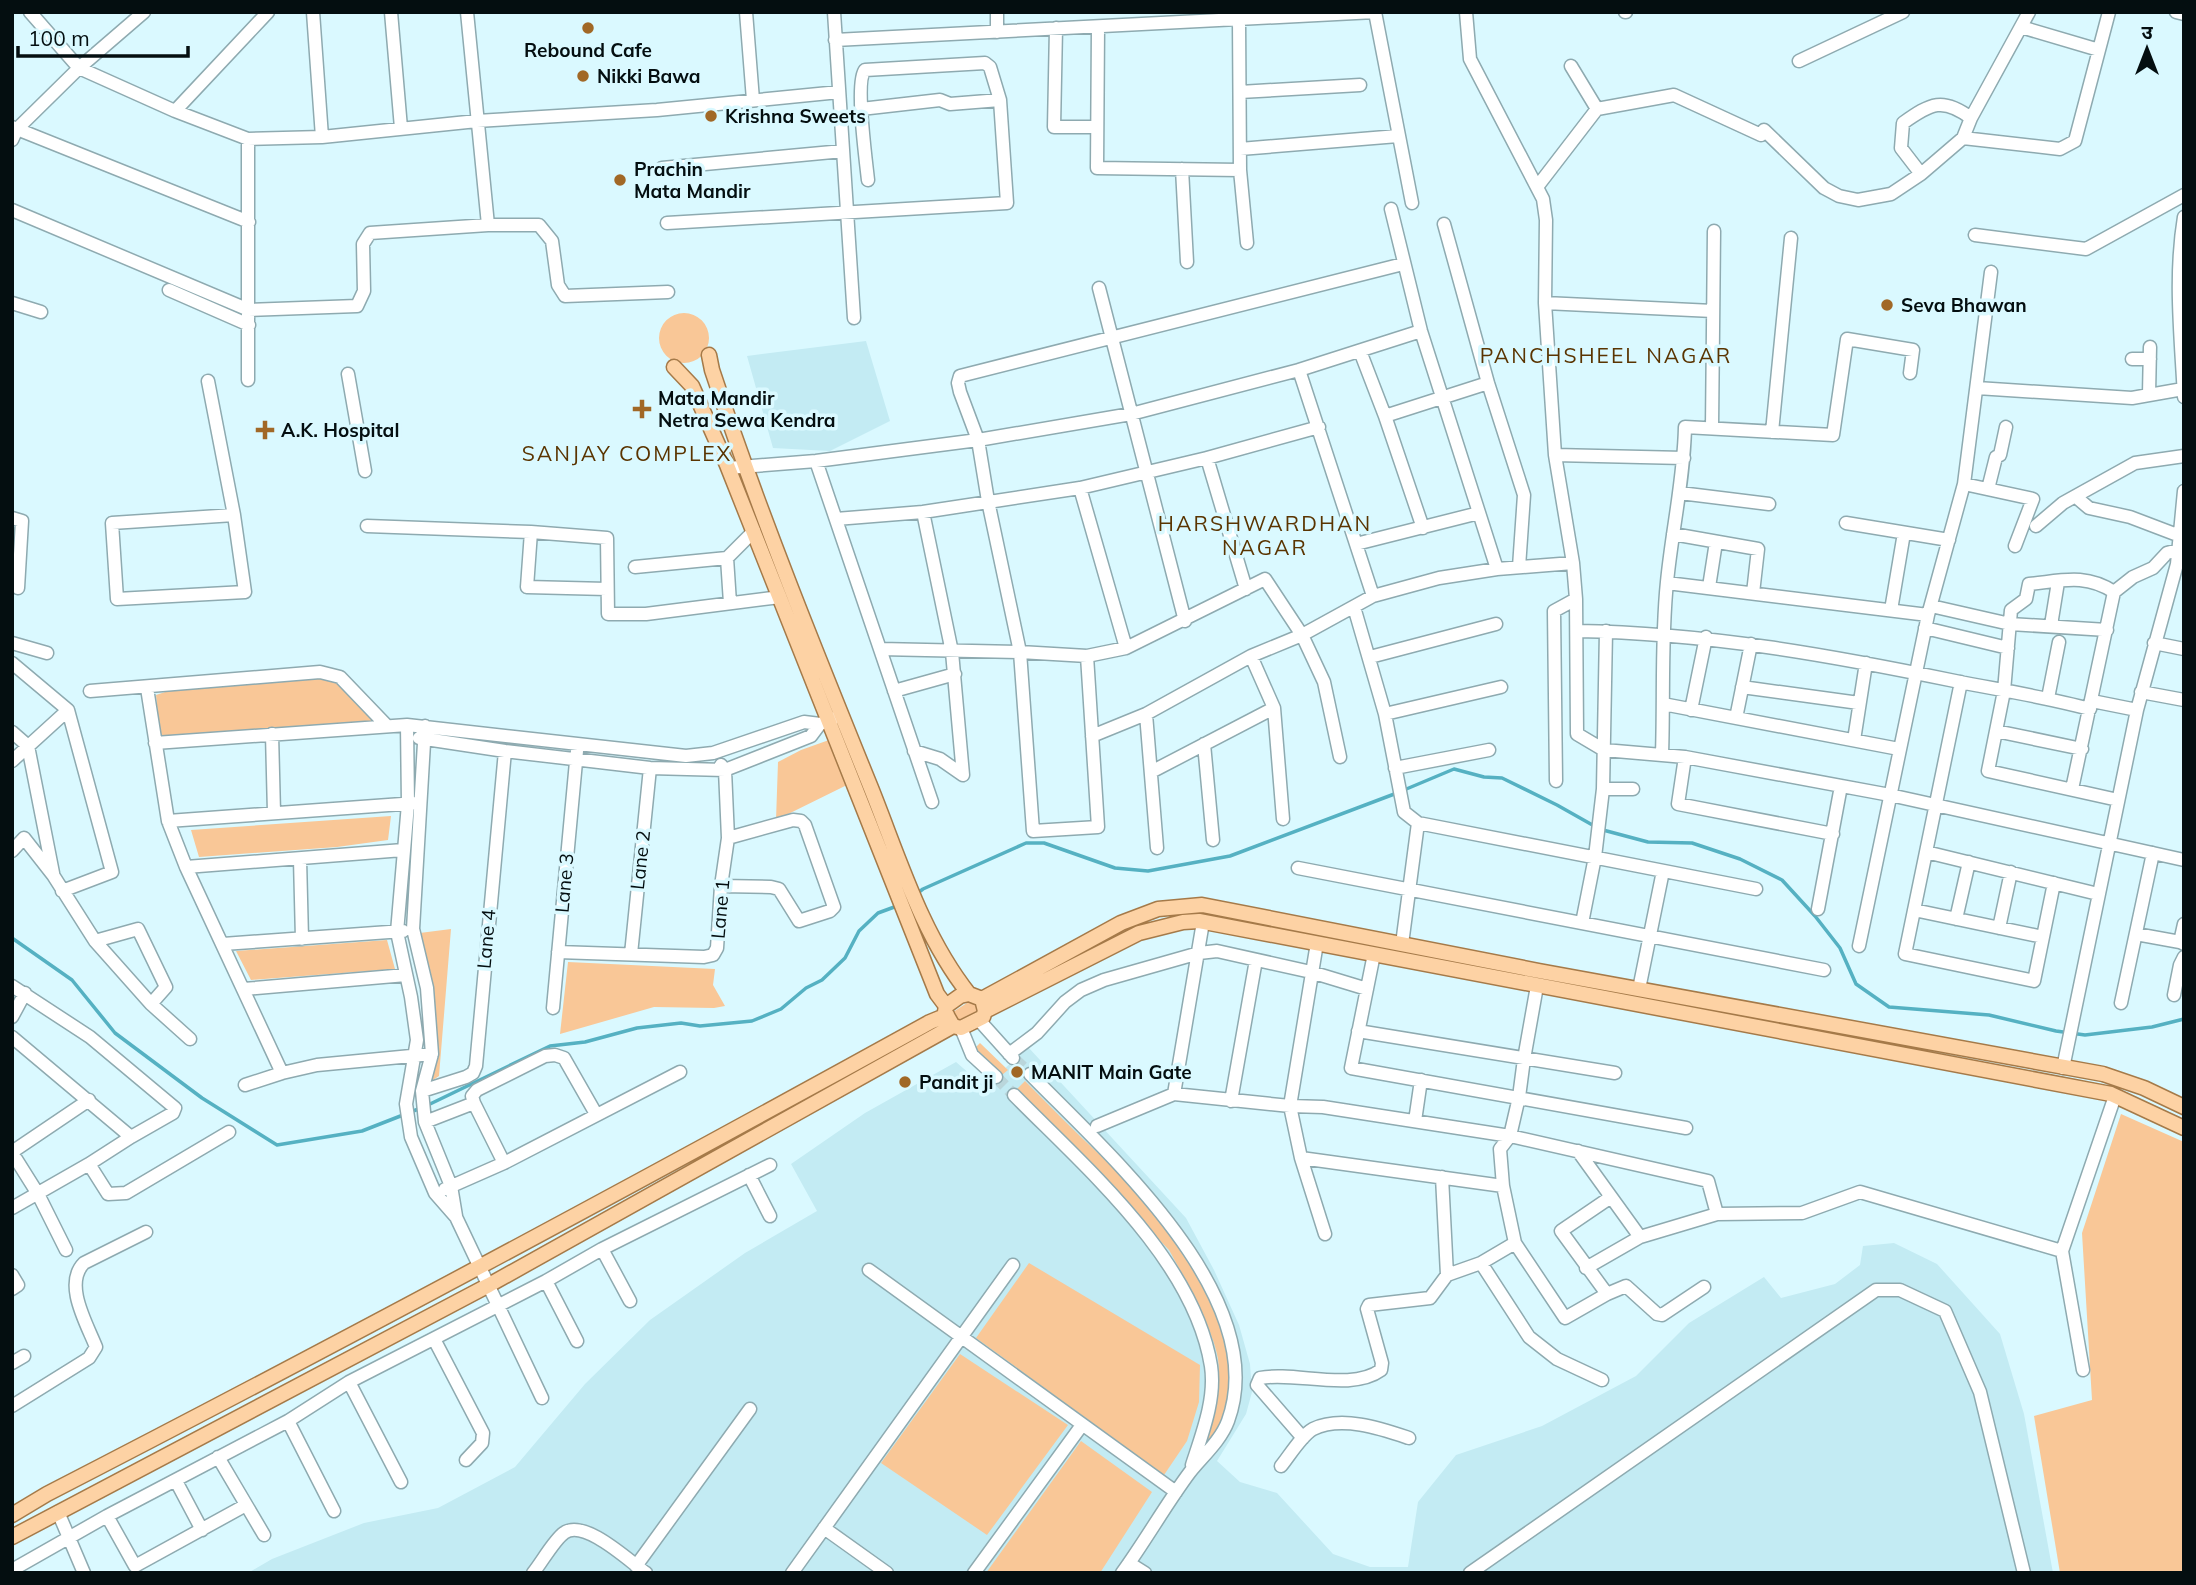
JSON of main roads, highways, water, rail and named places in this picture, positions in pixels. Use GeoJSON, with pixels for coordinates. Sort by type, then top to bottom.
{"type":"FeatureCollection","features":[{"type":"Feature","properties":{"kind":"main road"},"geometry":{"type":"LineString","coordinates":[[709,355],[722,401],[830,720]]}},
{"type":"Feature","properties":{"kind":"main road"},"geometry":{"type":"LineString","coordinates":[[674,367],[692,386],[729,468],[830,720],[903,885],[937,994],[952,1019]]}},
{"type":"Feature","properties":{"kind":"main road"},"geometry":{"type":"LineString","coordinates":[[978,1006],[1121,923],[1158,909],[1202,905],[2103,1074],[2144,1088],[2184,1107]]}},
{"type":"Feature","properties":{"kind":"main road"},"geometry":{"type":"LineString","coordinates":[[914,914],[978,1006]]}},
{"type":"Feature","properties":{"kind":"main road"},"geometry":{"type":"LineString","coordinates":[[12,1537],[489,1285],[952,1019],[1139,933],[1183,922],[1203,922],[1317,943],[2115,1096],[2184,1128]]}},
{"type":"Feature","properties":{"kind":"main road"},"geometry":{"type":"LineString","coordinates":[[952,1019],[960,996],[978,1006]]}},
{"type":"Feature","properties":{"kind":"main road"},"geometry":{"type":"LineString","coordinates":[[12,1515],[722,1137],[930,1021],[952,1019]]}},
{"type":"Feature","properties":{"kind":"waterway"},"geometry":{"type":"LineString","coordinates":[[1404,790],[1454,769],[1484,777],[1502,778],[1596,827]]}},
{"type":"Feature","properties":{"kind":"waterway"},"geometry":{"type":"LineString","coordinates":[[915,895],[1026,843],[1044,843],[1115,868],[1148,871],[1230,856],[1397,793]]}},
{"type":"Feature","properties":{"kind":"waterway"},"geometry":{"type":"LineString","coordinates":[[1603,830],[1648,842],[1692,843],[1740,859],[1782,880],[1840,948],[1856,984],[1889,1007],[1989,1015],[2085,1035],[2152,1027],[2184,1019]]}},
{"type":"Feature","properties":{"kind":"waterway"},"geometry":{"type":"LineString","coordinates":[[428,1105],[550,1046],[585,1042],[637,1028],[681,1023],[700,1026],[752,1021],[781,1009],[806,988],[822,980],[845,958],[859,931],[878,913],[897,906]]}},
{"type":"Feature","properties":{"kind":"waterway"},"geometry":{"type":"LineString","coordinates":[[12,938],[72,980],[115,1033],[202,1098],[277,1145],[362,1131],[421,1108]]}},
{"type":"Feature","properties":{"kind":"tunnel"},"geometry":{"type":"LineString","coordinates":[[1014,1059],[1030,1074]]}},
{"type":"Feature","properties":{"kind":"tunnel"},"geometry":{"type":"LineString","coordinates":[[996,1077],[1014,1095]]}},
{"type":"Feature","properties":{"kind":"place","name":"Rebound Cafe"},"geometry":{"type":"Point","coordinates":[588,28]}},
{"type":"Feature","properties":{"kind":"place","name":"Nikki Bawa"},"geometry":{"type":"Point","coordinates":[583,76]}},
{"type":"Feature","properties":{"kind":"place","name":"Krishna Sweets"},"geometry":{"type":"Point","coordinates":[711,116]}},
{"type":"Feature","properties":{"kind":"place","name":"Prachin Mata Mandir"},"geometry":{"type":"Point","coordinates":[620,180]}},
{"type":"Feature","properties":{"kind":"place","name":"Seva Bhawan"},"geometry":{"type":"Point","coordinates":[1887,305]}},
{"type":"Feature","properties":{"kind":"place","name":"Mata Mandir Netra Sewa Kendra"},"geometry":{"type":"Point","coordinates":[642,409]}},
{"type":"Feature","properties":{"kind":"place","name":"A.K. Hospital"},"geometry":{"type":"Point","coordinates":[265,430]}},
{"type":"Feature","properties":{"kind":"place","name":"MANIT Main Gate"},"geometry":{"type":"Point","coordinates":[1017,1072]}},
{"type":"Feature","properties":{"kind":"place","name":"Pandit ji"},"geometry":{"type":"Point","coordinates":[905,1082]}},
{"type":"Feature","properties":{"kind":"district","name":"PANCHSHEEL NAGAR"},"geometry":{"type":"Point","coordinates":[1606,356]}},
{"type":"Feature","properties":{"kind":"district","name":"SANJAY COMPLEX"},"geometry":{"type":"Point","coordinates":[627,454]}},
{"type":"Feature","properties":{"kind":"district","name":"HARSHWARDHAN NAGAR"},"geometry":{"type":"Point","coordinates":[1265,536]}}]}
